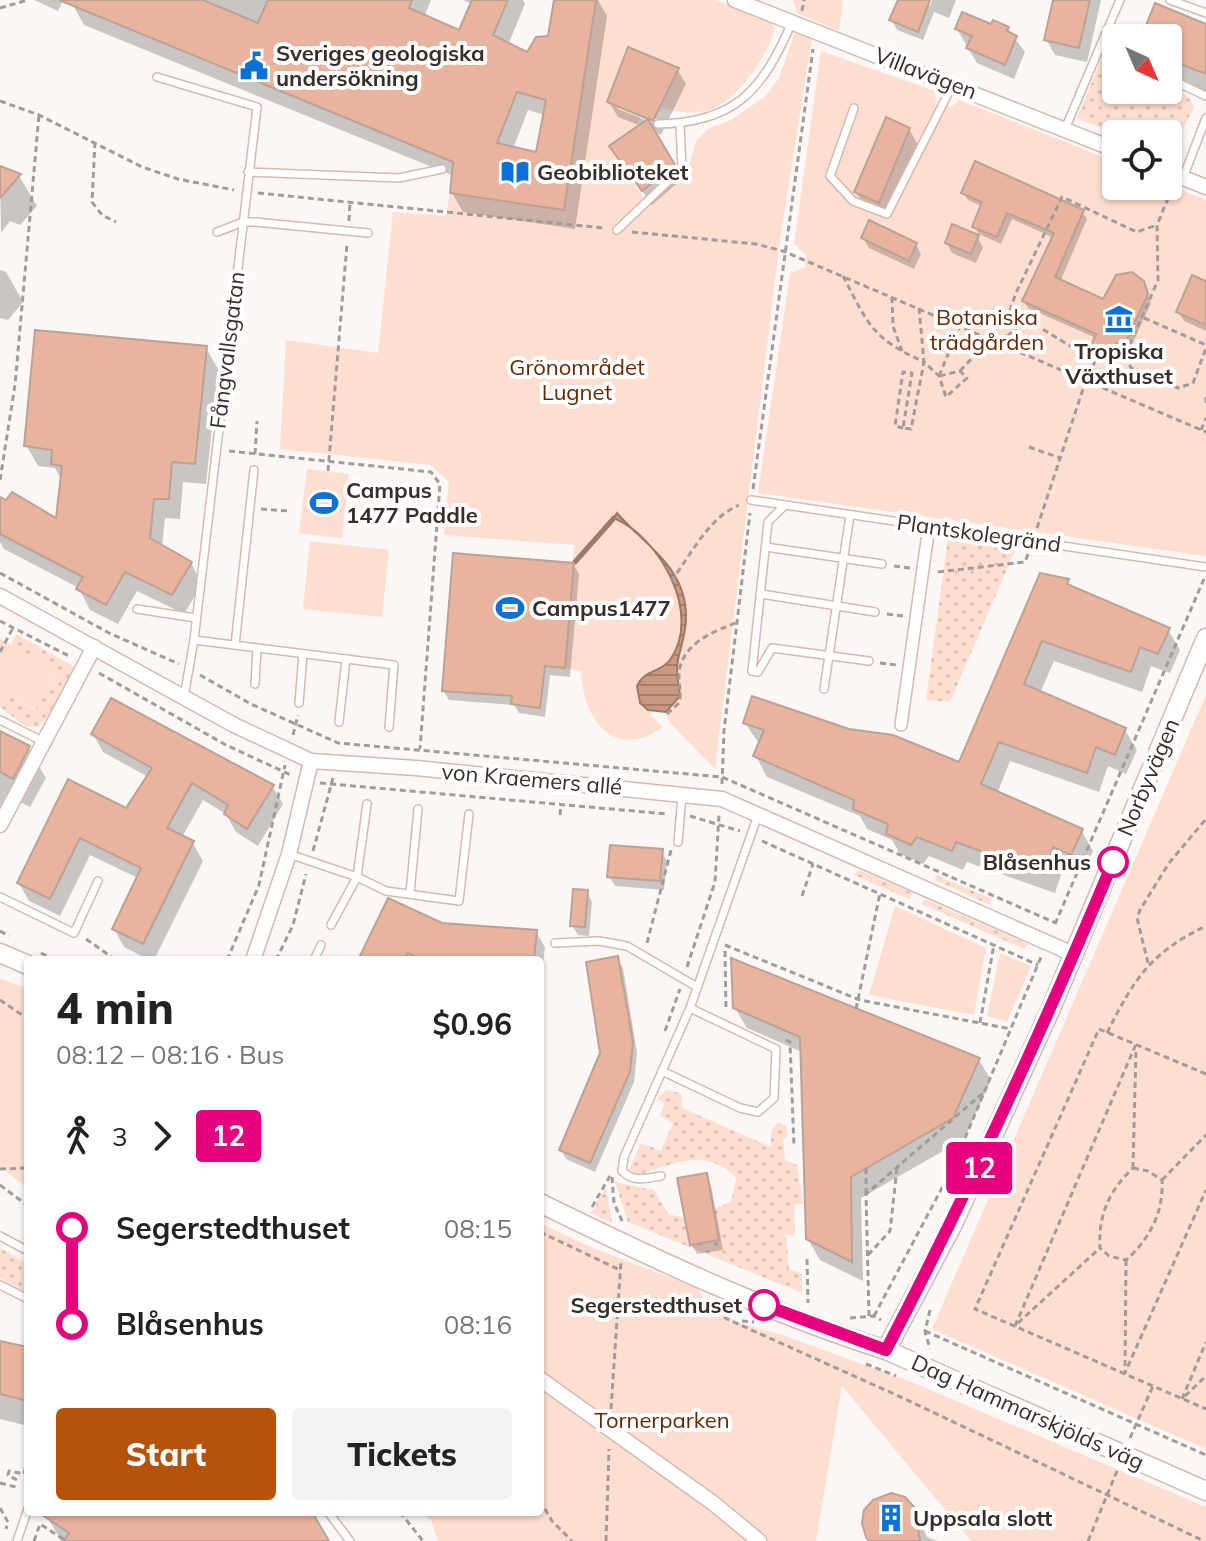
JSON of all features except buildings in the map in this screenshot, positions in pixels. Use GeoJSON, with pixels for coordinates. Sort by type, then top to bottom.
{"type":"FeatureCollection","features":[{"type":"Feature","properties":{"kind":"street","name":"Villavägen"},"geometry":{"type":"LineString","coordinates":[[735,0],[1102,144]]}},
{"type":"Feature","properties":{"kind":"street"},"geometry":{"type":"LineString","coordinates":[[784,0],[786,20]]}},
{"type":"Feature","properties":{"kind":"street"},"geometry":{"type":"LineString","coordinates":[[1182,177],[1206,187]]}},
{"type":"Feature","properties":{"kind":"street"},"geometry":{"type":"LineString","coordinates":[[901,725],[929,526]]}},
{"type":"Feature","properties":{"kind":"street","name":"von Kraemers allé"},"geometry":{"type":"LineString","coordinates":[[0,596],[184,697],[311,761],[416,768],[722,799],[1073,954]]}},
{"type":"Feature","properties":{"kind":"street","name":"Norbyvägen"},"geometry":{"type":"LineString","coordinates":[[886,1350],[953,1224],[1073,954],[1206,638]]}},
{"type":"Feature","properties":{"kind":"street"},"geometry":{"type":"LineString","coordinates":[[0,825],[94,647]]}},
{"type":"Feature","properties":{"kind":"street"},"geometry":{"type":"LineString","coordinates":[[254,956],[289,854],[311,761]]}},
{"type":"Feature","properties":{"kind":"street"},"geometry":{"type":"LineString","coordinates":[[0,953],[24,963]]}},
{"type":"Feature","properties":{"kind":"street","name":"Dag Hammarskjölds väg"},"geometry":{"type":"LineString","coordinates":[[544,1205],[624,1245],[831,1332],[886,1350],[1206,1491]]}},
{"type":"Feature","properties":{"kind":"street"},"geometry":{"type":"LineString","coordinates":[[544,1382],[759,1541]]}},
{"type":"Feature","properties":{"kind":"lane"},"geometry":{"type":"LineString","coordinates":[[1111,24],[1120,0]]}},
{"type":"Feature","properties":{"kind":"lane"},"geometry":{"type":"LineString","coordinates":[[1170,0],[1194,4],[1206,13]]}},
{"type":"Feature","properties":{"kind":"lane"},"geometry":{"type":"LineString","coordinates":[[658,124],[694,124],[716,115],[744,97],[774,61],[786,20]]}},
{"type":"Feature","properties":{"kind":"lane"},"geometry":{"type":"LineString","coordinates":[[1065,129],[1102,46]]}},
{"type":"Feature","properties":{"kind":"lane","name":"Fångvallsgatan"},"geometry":{"type":"LineString","coordinates":[[157,77],[257,107],[194,640],[184,697]]}},
{"type":"Feature","properties":{"kind":"lane"},"geometry":{"type":"LineString","coordinates":[[854,108],[830,176],[853,201],[887,214],[953,84]]}},
{"type":"Feature","properties":{"kind":"lane"},"geometry":{"type":"LineString","coordinates":[[1182,85],[1206,96]]}},
{"type":"Feature","properties":{"kind":"lane"},"geometry":{"type":"LineString","coordinates":[[1182,164],[1206,118]]}},
{"type":"Feature","properties":{"kind":"lane"},"geometry":{"type":"LineString","coordinates":[[617,230],[682,168],[680,124]]}},
{"type":"Feature","properties":{"kind":"lane"},"geometry":{"type":"LineString","coordinates":[[248,172],[399,178],[442,169]]}},
{"type":"Feature","properties":{"kind":"lane"},"geometry":{"type":"LineString","coordinates":[[217,232],[243,222],[368,233]]}},
{"type":"Feature","properties":{"kind":"lane"},"geometry":{"type":"LineString","coordinates":[[235,645],[254,470]]}},
{"type":"Feature","properties":{"kind":"lane","name":"Plantskolegränd"},"geometry":{"type":"LineString","coordinates":[[751,500],[1206,567]]}},
{"type":"Feature","properties":{"kind":"lane"},"geometry":{"type":"LineString","coordinates":[[785,505],[768,522],[752,671],[758,672],[772,648],[869,661]]}},
{"type":"Feature","properties":{"kind":"lane"},"geometry":{"type":"LineString","coordinates":[[824,689],[850,515]]}},
{"type":"Feature","properties":{"kind":"lane"},"geometry":{"type":"LineString","coordinates":[[766,547],[882,564]]}},
{"type":"Feature","properties":{"kind":"lane"},"geometry":{"type":"LineString","coordinates":[[761,594],[875,612]]}},
{"type":"Feature","properties":{"kind":"lane"},"geometry":{"type":"LineString","coordinates":[[137,609],[196,618]]}},
{"type":"Feature","properties":{"kind":"lane"},"geometry":{"type":"LineString","coordinates":[[194,640],[394,665],[389,727]]}},
{"type":"Feature","properties":{"kind":"lane"},"geometry":{"type":"LineString","coordinates":[[255,684],[257,648]]}},
{"type":"Feature","properties":{"kind":"lane"},"geometry":{"type":"LineString","coordinates":[[299,703],[303,654]]}},
{"type":"Feature","properties":{"kind":"lane"},"geometry":{"type":"LineString","coordinates":[[339,722],[346,659]]}},
{"type":"Feature","properties":{"kind":"lane"},"geometry":{"type":"LineString","coordinates":[[0,720],[44,742]]}},
{"type":"Feature","properties":{"kind":"lane"},"geometry":{"type":"LineString","coordinates":[[678,842],[683,794]]}},
{"type":"Feature","properties":{"kind":"lane"},"geometry":{"type":"LineString","coordinates":[[331,925],[357,877],[367,804]]}},
{"type":"Feature","properties":{"kind":"lane"},"geometry":{"type":"LineString","coordinates":[[410,893],[418,809]]}},
{"type":"Feature","properties":{"kind":"lane"},"geometry":{"type":"LineString","coordinates":[[289,854],[357,877],[386,891],[459,901],[469,814]]}},
{"type":"Feature","properties":{"kind":"lane"},"geometry":{"type":"LineString","coordinates":[[661,1176],[638,1180],[622,1171],[624,1157],[690,1008],[758,815]]}},
{"type":"Feature","properties":{"kind":"lane"},"geometry":{"type":"LineString","coordinates":[[0,897],[74,933],[98,881]]}},
{"type":"Feature","properties":{"kind":"lane"},"geometry":{"type":"LineString","coordinates":[[555,943],[599,941],[627,946],[697,987]]}},
{"type":"Feature","properties":{"kind":"lane"},"geometry":{"type":"LineString","coordinates":[[316,956],[321,945]]}},
{"type":"Feature","properties":{"kind":"lane"},"geometry":{"type":"LineString","coordinates":[[662,1071],[740,1108],[758,1112],[774,1098],[776,1049],[690,1008]]}},
{"type":"Feature","properties":{"kind":"lane"},"geometry":{"type":"LineString","coordinates":[[0,1236],[24,1249]]}},
{"type":"Feature","properties":{"kind":"lane"},"geometry":{"type":"LineString","coordinates":[[0,1285],[24,1297]]}},
{"type":"Feature","properties":{"kind":"lane"},"geometry":{"type":"LineString","coordinates":[[17,1541],[26,1516]]}},
{"type":"Feature","properties":{"kind":"lane"},"geometry":{"type":"LineString","coordinates":[[331,1516],[350,1541]]}},
{"type":"Feature","properties":{"kind":"path"},"geometry":{"type":"LineString","coordinates":[[0,8],[28,0]]}},
{"type":"Feature","properties":{"kind":"path"},"geometry":{"type":"LineString","coordinates":[[0,101],[39,115],[142,167],[178,179],[245,192],[756,244],[843,276],[1203,431],[1206,418]]}},
{"type":"Feature","properties":{"kind":"path"},"geometry":{"type":"LineString","coordinates":[[0,480],[15,385],[39,115]]}},
{"type":"Feature","properties":{"kind":"path"},"geometry":{"type":"LineString","coordinates":[[95,142],[92,202],[102,215],[116,222]]}},
{"type":"Feature","properties":{"kind":"path"},"geometry":{"type":"LineString","coordinates":[[1017,327],[1008,318],[1015,295],[1062,197],[1137,232],[1157,225]]}},
{"type":"Feature","properties":{"kind":"path"},"geometry":{"type":"LineString","coordinates":[[882,564],[947,574],[1025,562],[1086,380],[1099,353],[1114,360],[1125,356],[1158,280],[1157,225],[1166,200]]}},
{"type":"Feature","properties":{"kind":"path"},"geometry":{"type":"LineString","coordinates":[[328,471],[350,201]]}},
{"type":"Feature","properties":{"kind":"path"},"geometry":{"type":"LineString","coordinates":[[843,276],[871,330],[902,352],[924,362],[939,376],[946,397],[967,378],[960,371]]}},
{"type":"Feature","properties":{"kind":"path"},"geometry":{"type":"LineString","coordinates":[[892,297],[893,326],[902,352]]}},
{"type":"Feature","properties":{"kind":"path"},"geometry":{"type":"LineString","coordinates":[[919,308],[924,362],[922,374],[911,429],[895,426],[903,372],[922,374]]}},
{"type":"Feature","properties":{"kind":"path"},"geometry":{"type":"LineString","coordinates":[[1125,356],[1131,368],[1178,388],[1193,383],[1206,350],[1143,317]]}},
{"type":"Feature","properties":{"kind":"path"},"geometry":{"type":"LineString","coordinates":[[939,376],[960,326]]}},
{"type":"Feature","properties":{"kind":"path"},"geometry":{"type":"LineString","coordinates":[[1000,343],[1017,327],[1039,327],[1095,361]]}},
{"type":"Feature","properties":{"kind":"path"},"geometry":{"type":"LineString","coordinates":[[939,376],[960,371],[990,339]]}},
{"type":"Feature","properties":{"kind":"path"},"geometry":{"type":"LineString","coordinates":[[903,428],[912,373]]}},
{"type":"Feature","properties":{"kind":"path"},"geometry":{"type":"LineString","coordinates":[[1206,397],[1206,403]]}},
{"type":"Feature","properties":{"kind":"path"},"geometry":{"type":"LineString","coordinates":[[255,453],[257,421]]}},
{"type":"Feature","properties":{"kind":"path"},"geometry":{"type":"LineString","coordinates":[[1029,447],[1060,458]]}},
{"type":"Feature","properties":{"kind":"path"},"geometry":{"type":"LineString","coordinates":[[215,450],[431,472],[440,484],[416,768]]}},
{"type":"Feature","properties":{"kind":"path"},"geometry":{"type":"LineString","coordinates":[[672,579],[724,512],[751,500]]}},
{"type":"Feature","properties":{"kind":"path"},"geometry":{"type":"LineString","coordinates":[[271,510],[289,511]]}},
{"type":"Feature","properties":{"kind":"path"},"geometry":{"type":"LineString","coordinates":[[0,573],[109,633],[188,668],[338,743],[722,777],[1056,923]]}},
{"type":"Feature","properties":{"kind":"path"},"geometry":{"type":"LineString","coordinates":[[872,1316],[952,1169],[1206,575]]}},
{"type":"Feature","properties":{"kind":"path"},"geometry":{"type":"LineString","coordinates":[[875,612],[916,618]]}},
{"type":"Feature","properties":{"kind":"path"},"geometry":{"type":"LineString","coordinates":[[0,621],[226,745],[305,780],[681,815],[718,822],[1038,965]]}},
{"type":"Feature","properties":{"kind":"path"},"geometry":{"type":"LineString","coordinates":[[667,714],[679,703],[681,663],[687,649],[713,632],[737,623]]}},
{"type":"Feature","properties":{"kind":"path"},"geometry":{"type":"LineString","coordinates":[[0,652],[14,626]]}},
{"type":"Feature","properties":{"kind":"path"},"geometry":{"type":"LineString","coordinates":[[869,661],[910,667]]}},
{"type":"Feature","properties":{"kind":"path"},"geometry":{"type":"LineString","coordinates":[[229,956],[259,885],[296,724]]}},
{"type":"Feature","properties":{"kind":"path"},"geometry":{"type":"LineString","coordinates":[[560,815],[561,804]]}},
{"type":"Feature","properties":{"kind":"path"},"geometry":{"type":"LineString","coordinates":[[1148,963],[1137,918],[1140,910],[1169,863],[1206,819]]}},
{"type":"Feature","properties":{"kind":"path"},"geometry":{"type":"LineString","coordinates":[[644,954],[668,854],[678,842]]}},
{"type":"Feature","properties":{"kind":"path"},"geometry":{"type":"LineString","coordinates":[[1082,860],[1094,864]]}},
{"type":"Feature","properties":{"kind":"path"},"geometry":{"type":"LineString","coordinates":[[802,896],[813,864]]}},
{"type":"Feature","properties":{"kind":"path"},"geometry":{"type":"LineString","coordinates":[[856,1009],[880,893]]}},
{"type":"Feature","properties":{"kind":"path"},"geometry":{"type":"LineString","coordinates":[[1107,1033],[1129,988],[1148,963],[1175,941],[1206,926]]}},
{"type":"Feature","properties":{"kind":"path"},"geometry":{"type":"LineString","coordinates":[[74,933],[110,956]]}},
{"type":"Feature","properties":{"kind":"path"},"geometry":{"type":"LineString","coordinates":[[980,1023],[994,944]]}},
{"type":"Feature","properties":{"kind":"path"},"geometry":{"type":"LineString","coordinates":[[725,945],[860,1000],[1011,1029]]}},
{"type":"Feature","properties":{"kind":"path"},"geometry":{"type":"LineString","coordinates":[[0,1000],[24,1016]]}},
{"type":"Feature","properties":{"kind":"path"},"geometry":{"type":"LineString","coordinates":[[1206,1074],[1099,1029],[975,1309],[1206,1409]]}},
{"type":"Feature","properties":{"kind":"path"},"geometry":{"type":"LineString","coordinates":[[1126,1260],[1109,1256],[1100,1248],[1098,1228],[1117,1184],[1133,1168],[1136,1044]]}},
{"type":"Feature","properties":{"kind":"path"},"geometry":{"type":"LineString","coordinates":[[1015,1326],[1136,1044]]}},
{"type":"Feature","properties":{"kind":"path"},"geometry":{"type":"LineString","coordinates":[[866,1194],[984,1092]]}},
{"type":"Feature","properties":{"kind":"path"},"geometry":{"type":"LineString","coordinates":[[793,1113],[802,1112]]}},
{"type":"Feature","properties":{"kind":"path"},"geometry":{"type":"LineString","coordinates":[[1125,1373],[1126,1260],[1143,1245],[1154,1223],[1163,1198],[1162,1180],[1206,1135]]}},
{"type":"Feature","properties":{"kind":"path"},"geometry":{"type":"LineString","coordinates":[[590,1209],[614,1167]]}},
{"type":"Feature","properties":{"kind":"path"},"geometry":{"type":"LineString","coordinates":[[0,1169],[24,1168]]}},
{"type":"Feature","properties":{"kind":"path"},"geometry":{"type":"LineString","coordinates":[[866,1168],[872,1316]]}},
{"type":"Feature","properties":{"kind":"path"},"geometry":{"type":"LineString","coordinates":[[868,1255],[890,1231],[897,1168]]}},
{"type":"Feature","properties":{"kind":"path"},"geometry":{"type":"LineString","coordinates":[[1133,1168],[1148,1171],[1162,1180]]}},
{"type":"Feature","properties":{"kind":"path"},"geometry":{"type":"LineString","coordinates":[[0,1185],[24,1203]]}},
{"type":"Feature","properties":{"kind":"path"},"geometry":{"type":"LineString","coordinates":[[1125,1373],[1206,1190]]}},
{"type":"Feature","properties":{"kind":"path"},"geometry":{"type":"LineString","coordinates":[[544,1234],[620,1270]]}},
{"type":"Feature","properties":{"kind":"path"},"geometry":{"type":"LineString","coordinates":[[606,1541],[610,1429],[624,1245]]}},
{"type":"Feature","properties":{"kind":"path"},"geometry":{"type":"LineString","coordinates":[[1015,1326],[1100,1248]]}},
{"type":"Feature","properties":{"kind":"path"},"geometry":{"type":"LineString","coordinates":[[807,1259],[808,1303]]}},
{"type":"Feature","properties":{"kind":"path"},"geometry":{"type":"LineString","coordinates":[[708,1305],[727,1319],[1204,1541]]}},
{"type":"Feature","properties":{"kind":"path"},"geometry":{"type":"LineString","coordinates":[[872,1316],[880,1319]]}},
{"type":"Feature","properties":{"kind":"path"},"geometry":{"type":"LineString","coordinates":[[925,1331],[1206,1455]]}},
{"type":"Feature","properties":{"kind":"path"},"geometry":{"type":"LineString","coordinates":[[917,1338],[926,1342]]}},
{"type":"Feature","properties":{"kind":"path"},"geometry":{"type":"LineString","coordinates":[[1182,1399],[1206,1342]]}},
{"type":"Feature","properties":{"kind":"path"},"geometry":{"type":"LineString","coordinates":[[1182,1399],[1206,1376]]}},
{"type":"Feature","properties":{"kind":"path"},"geometry":{"type":"LineString","coordinates":[[1128,1442],[1153,1385]]}},
{"type":"Feature","properties":{"kind":"path"},"geometry":{"type":"LineString","coordinates":[[17,1480],[8,1475],[9,1471],[24,1474]]}},
{"type":"Feature","properties":{"kind":"path"},"geometry":{"type":"LineString","coordinates":[[1088,1541],[1117,1473]]}},
{"type":"Feature","properties":{"kind":"path"},"geometry":{"type":"LineString","coordinates":[[0,1483],[16,1487]]}},
{"type":"Feature","properties":{"kind":"path"},"geometry":{"type":"LineString","coordinates":[[544,1507],[552,1521],[572,1541]]}},
{"type":"Feature","properties":{"kind":"path"},"geometry":{"type":"LineString","coordinates":[[0,1508],[8,1522],[6,1532]]}},
{"type":"Feature","properties":{"kind":"path"},"geometry":{"type":"LineString","coordinates":[[403,1516],[423,1541]]}},
{"type":"Feature","properties":{"kind":"path"},"geometry":{"type":"LineString","coordinates":[[34,1541],[40,1524],[63,1539],[61,1541]]}},
{"type":"Feature","properties":{"kind":"green space","name":"Grönområdet Lugnet"},"geometry":{"type":"Polygon","coordinates":[[[596,0],[716,0],[770,20],[775,30],[757,66],[739,89],[718,106],[700,112],[661,108],[678,68],[628,48],[607,102],[641,116],[637,126],[610,146],[648,205],[688,169],[696,141],[709,128],[731,120],[766,96],[779,78],[795,32],[812,38],[780,240],[715,769],[669,722],[666,712],[651,711],[651,716],[663,727],[645,737],[629,740],[604,730],[595,719],[583,689],[581,671],[565,668],[574,545],[444,535],[449,482],[431,465],[280,449],[286,340],[378,353],[393,212],[446,216],[450,193],[564,210],[596,0]]]}},
{"type":"Feature","properties":{"kind":"green space"},"geometry":{"type":"Polygon","coordinates":[[[793,0],[843,0],[839,31],[797,13],[793,0]]]}},
{"type":"Feature","properties":{"kind":"green space","name":"Botaniska trädgården"},"geometry":{"type":"Polygon","coordinates":[[[821,51],[935,91],[936,104],[951,107],[959,100],[1102,156],[1102,200],[1182,200],[1182,190],[1206,200],[1206,556],[758,493],[790,273],[805,267],[806,255],[794,244],[821,51]]]}},
{"type":"Feature","properties":{"kind":"green space"},"geometry":{"type":"Polygon","coordinates":[[[1102,58],[1102,104],[1182,104],[1182,94],[1189,97],[1194,107],[1182,132],[1182,120],[1102,120],[1102,128],[1077,118],[1102,58]]]}},
{"type":"Feature","properties":{"kind":"green space","name":"Campus 1477 Paddle"},"geometry":{"type":"Polygon","coordinates":[[[307,469],[349,474],[342,538],[299,533],[307,469]]]}},
{"type":"Feature","properties":{"kind":"green space"},"geometry":{"type":"Polygon","coordinates":[[[948,538],[1016,548],[950,702],[926,700],[948,538]]]}},
{"type":"Feature","properties":{"kind":"green space"},"geometry":{"type":"Polygon","coordinates":[[[310,541],[389,550],[382,617],[303,609],[310,541]]]}},
{"type":"Feature","properties":{"kind":"green space"},"geometry":{"type":"Polygon","coordinates":[[[16,634],[75,667],[50,714],[38,727],[25,726],[0,707],[0,691],[35,710],[57,670],[11,645],[16,634]]]}},
{"type":"Feature","properties":{"kind":"green space"},"geometry":{"type":"Polygon","coordinates":[[[0,639],[57,669],[36,710],[0,691],[0,639]]]}},
{"type":"Feature","properties":{"kind":"green space"},"geometry":{"type":"Polygon","coordinates":[[[1206,695],[1206,1449],[932,1329],[1206,695]]]}},
{"type":"Feature","properties":{"kind":"green space"},"geometry":{"type":"Polygon","coordinates":[[[859,870],[913,893],[909,899],[854,875],[859,870]]]}},
{"type":"Feature","properties":{"kind":"green space"},"geometry":{"type":"Polygon","coordinates":[[[936,875],[992,899],[990,905],[935,880],[936,875]]]}},
{"type":"Feature","properties":{"kind":"green space"},"geometry":{"type":"Polygon","coordinates":[[[924,899],[1028,944],[1024,949],[922,904],[924,899]]]}},
{"type":"Feature","properties":{"kind":"green space"},"geometry":{"type":"Polygon","coordinates":[[[895,906],[986,948],[974,1015],[869,995],[895,906]]]}},
{"type":"Feature","properties":{"kind":"green space"},"geometry":{"type":"Polygon","coordinates":[[[1000,953],[1031,966],[1007,1022],[987,1016],[1000,953]]]}},
{"type":"Feature","properties":{"kind":"green space"},"geometry":{"type":"Polygon","coordinates":[[[0,978],[24,987],[24,1186],[0,1166],[0,978]]]}},
{"type":"Feature","properties":{"kind":"green space"},"geometry":{"type":"Polygon","coordinates":[[[666,1090],[681,1093],[682,1108],[771,1147],[771,1131],[778,1122],[787,1126],[787,1136],[783,1140],[785,1160],[797,1165],[803,1204],[794,1204],[795,1236],[786,1234],[789,1269],[802,1274],[802,1293],[628,1222],[615,1182],[654,1190],[668,1214],[685,1218],[690,1245],[719,1240],[713,1209],[731,1202],[736,1178],[712,1162],[688,1160],[634,1176],[629,1170],[641,1143],[661,1151],[673,1123],[660,1116],[665,1103],[657,1099],[666,1090]]]}},
{"type":"Feature","properties":{"kind":"green space"},"geometry":{"type":"Polygon","coordinates":[[[606,1188],[612,1223],[591,1213],[606,1188]]]}},
{"type":"Feature","properties":{"kind":"green space","name":"Tornerparken"},"geometry":{"type":"Polygon","coordinates":[[[544,1225],[593,1248],[698,1288],[708,1308],[743,1324],[914,1383],[1206,1507],[1206,1541],[971,1541],[842,1386],[816,1541],[438,1541],[431,1520],[426,1516],[544,1516],[544,1225]]]}},
{"type":"Feature","properties":{"kind":"green space"},"geometry":{"type":"Polygon","coordinates":[[[0,1248],[24,1262],[24,1291],[0,1278],[0,1248]]]}},
{"type":"Feature","properties":{"kind":"shaded area"},"geometry":{"type":"Polygon","coordinates":[[[617,513],[634,530],[614,518],[617,513]]]}},
{"type":"Feature","properties":{"kind":"shaded area"},"geometry":{"type":"Polygon","coordinates":[[[649,545],[672,571],[684,600],[686,623],[677,669],[680,696],[666,712],[648,710],[640,703],[637,686],[644,677],[670,660],[679,641],[682,621],[679,599],[671,578],[649,545]]]}},
{"type":"Feature","properties":{"kind":"waterway"},"geometry":{"type":"LineString","coordinates":[[575,562],[614,518]]}},
{"type":"Feature","properties":{"kind":"bus line","name":"12"},"geometry":{"type":"LineString","coordinates":[[764,1305],[886,1350],[953,1224],[1052,1006],[1113,862]]}},
{"type":"Feature","properties":{"kind":"place","name":"Sveriges geologiska undersökning"},"geometry":{"type":"Point","coordinates":[254,66]}},
{"type":"Feature","properties":{"kind":"place","name":"Geobiblioteket"},"geometry":{"type":"Point","coordinates":[515,172]}},
{"type":"Feature","properties":{"kind":"place","name":"Tropiska Växthuset"},"geometry":{"type":"Point","coordinates":[1119,319]}},
{"type":"Feature","properties":{"kind":"place","name":"Campus 1477 Paddle"},"geometry":{"type":"Point","coordinates":[324,503]}},
{"type":"Feature","properties":{"kind":"place","name":"Campus1477"},"geometry":{"type":"Point","coordinates":[510,608]}},
{"type":"Feature","properties":{"kind":"place","name":"Blåsenhus"},"geometry":{"type":"Point","coordinates":[1113,862]}},
{"type":"Feature","properties":{"kind":"place","name":"Segerstedthuset"},"geometry":{"type":"Point","coordinates":[764,1305]}},
{"type":"Feature","properties":{"kind":"place","name":"Uppsala slott"},"geometry":{"type":"Point","coordinates":[891,1518]}}]}
